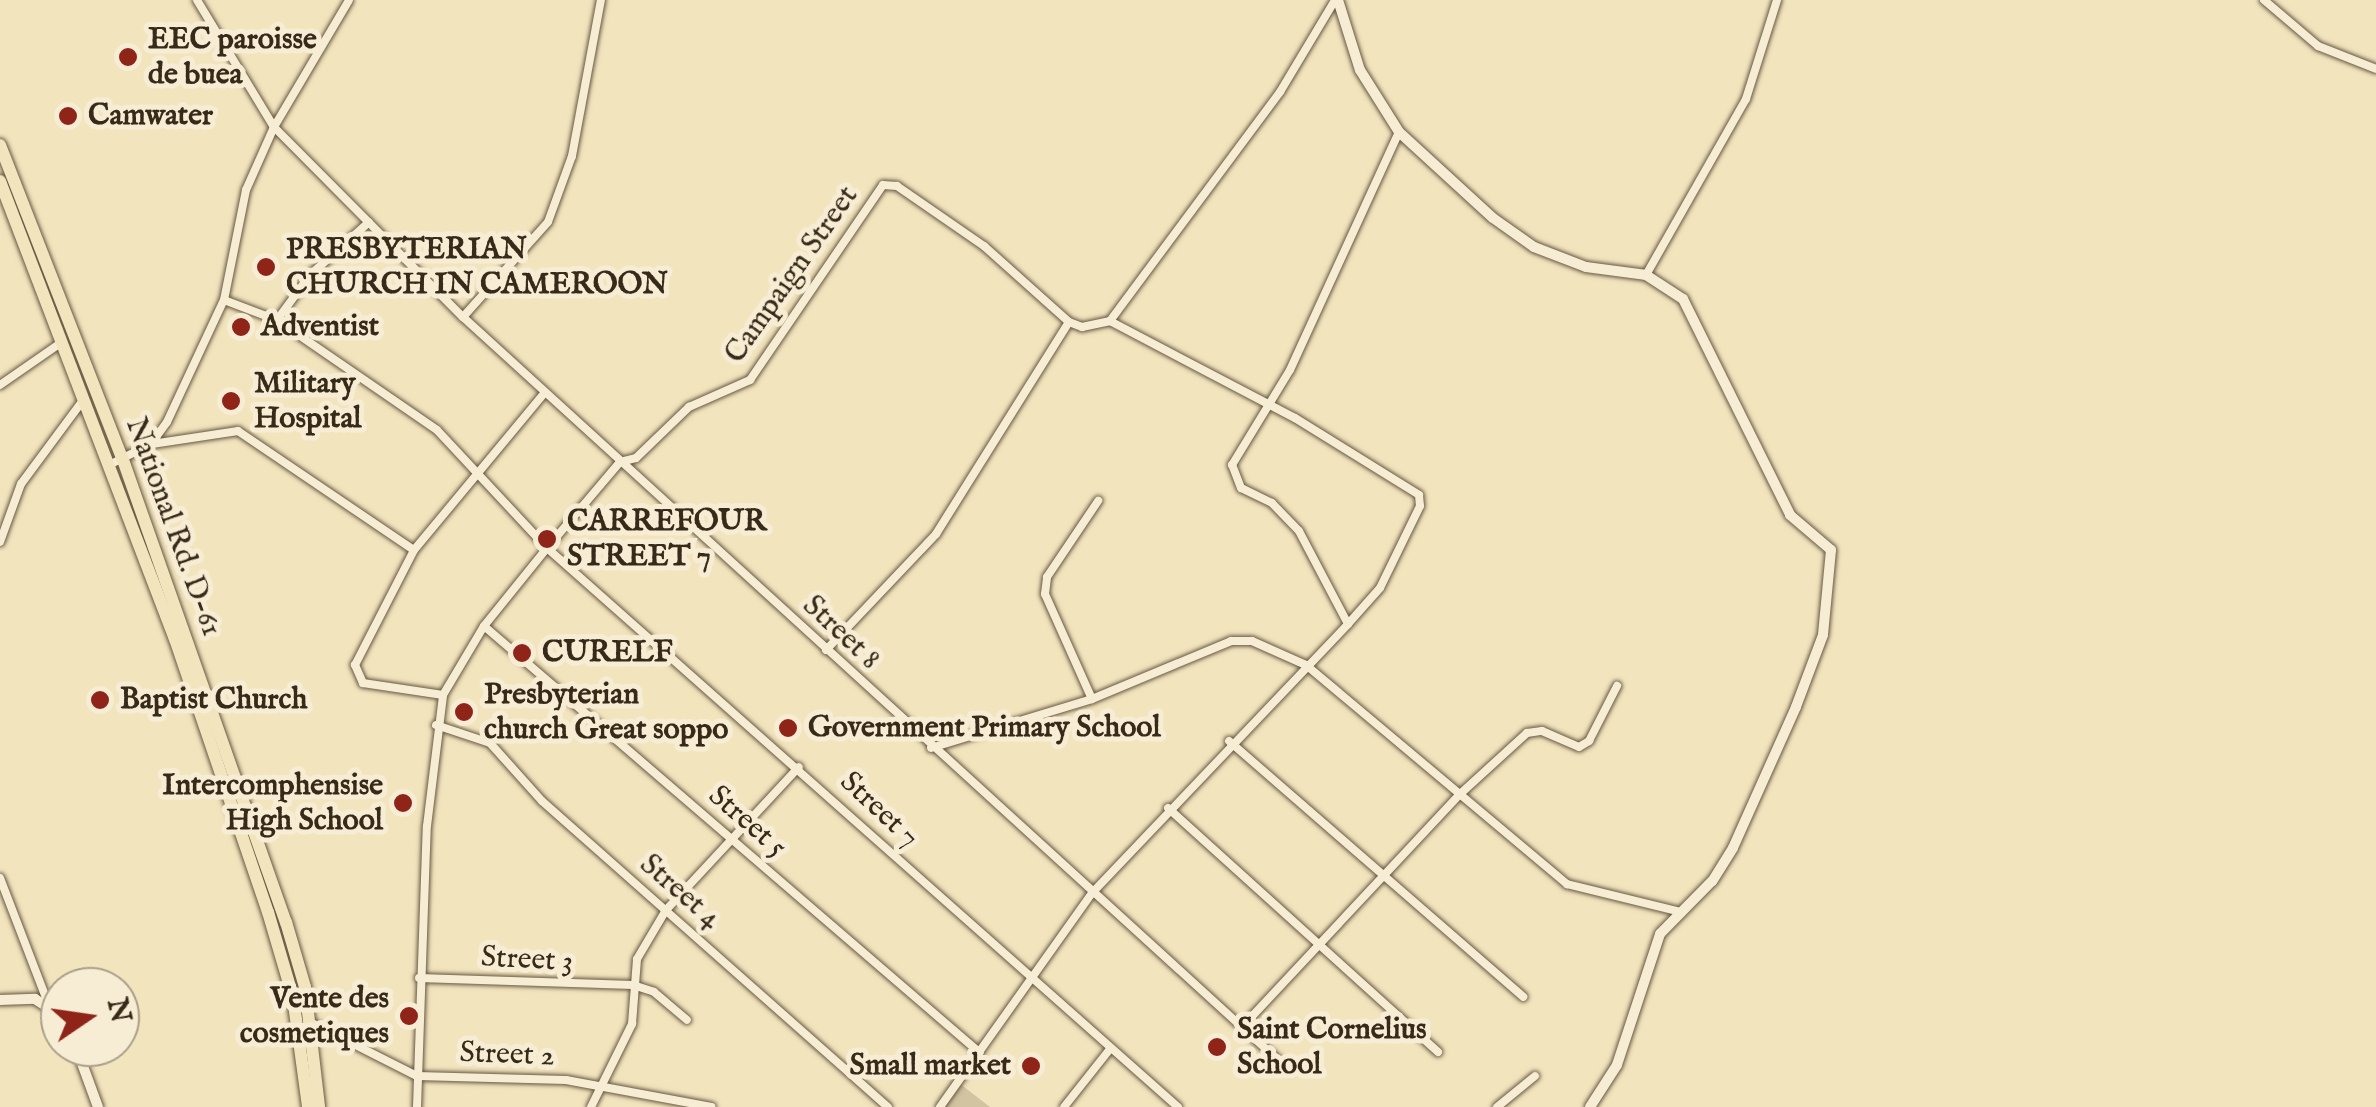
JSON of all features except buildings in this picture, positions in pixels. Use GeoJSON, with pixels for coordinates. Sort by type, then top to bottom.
{"type":"FeatureCollection","features":[{"type":"Feature","properties":{"kind":"highway","name":"National Rd. D-61"},"geometry":{"type":"LineString","coordinates":[[0,145],[286,922],[310,1022],[319,1107]]}},
{"type":"Feature","properties":{"kind":"highway","name":"National Rd. D-61"},"geometry":{"type":"LineString","coordinates":[[0,181],[84,399],[117,462],[285,963],[308,1107]]}},
{"type":"Feature","properties":{"kind":"street","name":"Street 8"},"geometry":{"type":"LineString","coordinates":[[197,0],[274,126],[463,317],[931,748],[1289,1070]]}},
{"type":"Feature","properties":{"kind":"street"},"geometry":{"type":"LineString","coordinates":[[152,444],[224,300],[246,190],[274,126],[349,0]]}},
{"type":"Feature","properties":{"kind":"street"},"geometry":{"type":"LineString","coordinates":[[463,317],[548,222],[572,156],[601,0]]}},
{"type":"Feature","properties":{"kind":"street"},"geometry":{"type":"LineString","coordinates":[[1337,0],[1360,70],[1400,132],[1534,247],[1586,268],[1646,275],[1683,299],[1790,515],[1831,550],[1824,635],[1796,707],[1733,848],[1660,934],[1617,1065],[1590,1107]]}},
{"type":"Feature","properties":{"kind":"street"},"geometry":{"type":"LineString","coordinates":[[826,650],[936,534],[1068,322],[1082,327],[1110,320],[1280,92],[1337,0]]}},
{"type":"Feature","properties":{"kind":"street"},"geometry":{"type":"LineString","coordinates":[[1646,275],[1746,99],[1776,0]]}},
{"type":"Feature","properties":{"kind":"street"},"geometry":{"type":"LineString","coordinates":[[2264,0],[2318,46],[2376,69]]}},
{"type":"Feature","properties":{"kind":"street"},"geometry":{"type":"LineString","coordinates":[[1348,624],[1299,532],[1272,502],[1233,476],[1232,465],[1290,370],[1400,132]]}},
{"type":"Feature","properties":{"kind":"street","name":"Campaign Street"},"geometry":{"type":"LineString","coordinates":[[417,1107],[419,978],[436,725],[443,695],[484,626],[547,548],[620,462],[636,458],[689,407],[750,380],[883,186],[897,186],[984,246],[1068,322]]}},
{"type":"Feature","properties":{"kind":"street"},"geometry":{"type":"LineString","coordinates":[[277,320],[310,276],[369,222]]}},
{"type":"Feature","properties":{"kind":"street","name":"Street 7"},"geometry":{"type":"LineString","coordinates":[[224,300],[277,320],[436,430],[547,548],[799,767],[1030,979],[1178,1107]]}},
{"type":"Feature","properties":{"kind":"street"},"geometry":{"type":"LineString","coordinates":[[940,1107],[1093,892],[1230,742],[1380,588],[1420,506],[1419,495],[1294,418],[1264,407],[1110,320]]}},
{"type":"Feature","properties":{"kind":"street"},"geometry":{"type":"LineString","coordinates":[[0,385],[62,342]]}},
{"type":"Feature","properties":{"kind":"street"},"geometry":{"type":"LineString","coordinates":[[443,695],[364,683],[355,674],[414,550],[544,392]]}},
{"type":"Feature","properties":{"kind":"street"},"geometry":{"type":"LineString","coordinates":[[0,542],[21,484],[84,399]]}},
{"type":"Feature","properties":{"kind":"street"},"geometry":{"type":"LineString","coordinates":[[117,462],[152,444],[238,431],[414,550]]}},
{"type":"Feature","properties":{"kind":"street"},"geometry":{"type":"LineString","coordinates":[[1092,699],[1045,594],[1047,577],[1098,501]]}},
{"type":"Feature","properties":{"kind":"street","name":"Street 5"},"geometry":{"type":"LineString","coordinates":[[484,626],[980,1053]]}},
{"type":"Feature","properties":{"kind":"street"},"geometry":{"type":"LineString","coordinates":[[931,748],[1092,699],[1231,642],[1252,641],[1306,665],[1567,884],[1606,899],[1682,912]]}},
{"type":"Feature","properties":{"kind":"street"},"geometry":{"type":"LineString","coordinates":[[1242,1027],[1458,795],[1534,730],[1578,747],[1590,741],[1617,686]]}},
{"type":"Feature","properties":{"kind":"street","name":"Street 4"},"geometry":{"type":"LineString","coordinates":[[436,725],[490,743],[542,801],[888,1107]]}},
{"type":"Feature","properties":{"kind":"street"},"geometry":{"type":"LineString","coordinates":[[1230,742],[1523,997]]}},
{"type":"Feature","properties":{"kind":"street"},"geometry":{"type":"LineString","coordinates":[[591,1107],[597,1087],[632,1024],[637,959],[666,910],[799,767]]}},
{"type":"Feature","properties":{"kind":"street"},"geometry":{"type":"LineString","coordinates":[[1168,808],[1438,1052]]}},
{"type":"Feature","properties":{"kind":"street"},"geometry":{"type":"LineString","coordinates":[[0,878],[40,982]]}},
{"type":"Feature","properties":{"kind":"street","name":"Street 3"},"geometry":{"type":"LineString","coordinates":[[419,978],[633,985]]}},
{"type":"Feature","properties":{"kind":"street"},"geometry":{"type":"LineString","coordinates":[[633,985],[654,992],[686,1020]]}},
{"type":"Feature","properties":{"kind":"street"},"geometry":{"type":"LineString","coordinates":[[0,1000],[40,1002]]}},
{"type":"Feature","properties":{"kind":"street","name":"Street 2"},"geometry":{"type":"LineString","coordinates":[[310,1022],[417,1076],[522,1076],[712,1107]]}},
{"type":"Feature","properties":{"kind":"street"},"geometry":{"type":"LineString","coordinates":[[1064,1107],[1110,1049]]}},
{"type":"Feature","properties":{"kind":"street"},"geometry":{"type":"LineString","coordinates":[[83,1067],[98,1107]]}},
{"type":"Feature","properties":{"kind":"street"},"geometry":{"type":"LineString","coordinates":[[1497,1107],[1535,1076]]}},
{"type":"Feature","properties":{"kind":"shaded area"},"geometry":{"type":"Polygon","coordinates":[[[959,1083],[990,1107],[941,1107],[959,1083]]]}},
{"type":"Feature","properties":{"kind":"place","name":"EEC paroisse de buea"},"geometry":{"type":"Point","coordinates":[128,57]}},
{"type":"Feature","properties":{"kind":"place","name":"Camwater"},"geometry":{"type":"Point","coordinates":[68,116]}},
{"type":"Feature","properties":{"kind":"place","name":"PRESBYTERIAN CHURCH IN CAMEROON"},"geometry":{"type":"Point","coordinates":[266,267]}},
{"type":"Feature","properties":{"kind":"place","name":"Adventist"},"geometry":{"type":"Point","coordinates":[241,327]}},
{"type":"Feature","properties":{"kind":"place","name":"Military Hospital"},"geometry":{"type":"Point","coordinates":[231,401]}},
{"type":"Feature","properties":{"kind":"place","name":"CARREFOUR STREET 7"},"geometry":{"type":"Point","coordinates":[547,539]}},
{"type":"Feature","properties":{"kind":"place","name":"CURELF"},"geometry":{"type":"Point","coordinates":[522,653]}},
{"type":"Feature","properties":{"kind":"place","name":"Baptist Church"},"geometry":{"type":"Point","coordinates":[100,700]}},
{"type":"Feature","properties":{"kind":"place","name":"Presbyterian church Great soppo"},"geometry":{"type":"Point","coordinates":[464,712]}},
{"type":"Feature","properties":{"kind":"place","name":"Government Primary School"},"geometry":{"type":"Point","coordinates":[788,728]}},
{"type":"Feature","properties":{"kind":"place","name":"Intercomphensise High School"},"geometry":{"type":"Point","coordinates":[403,803]}},
{"type":"Feature","properties":{"kind":"place","name":"Vente des cosmetiques"},"geometry":{"type":"Point","coordinates":[409,1016]}},
{"type":"Feature","properties":{"kind":"place","name":"Saint Cornelius School"},"geometry":{"type":"Point","coordinates":[1217,1047]}},
{"type":"Feature","properties":{"kind":"place","name":"Small market"},"geometry":{"type":"Point","coordinates":[1031,1066]}}]}
